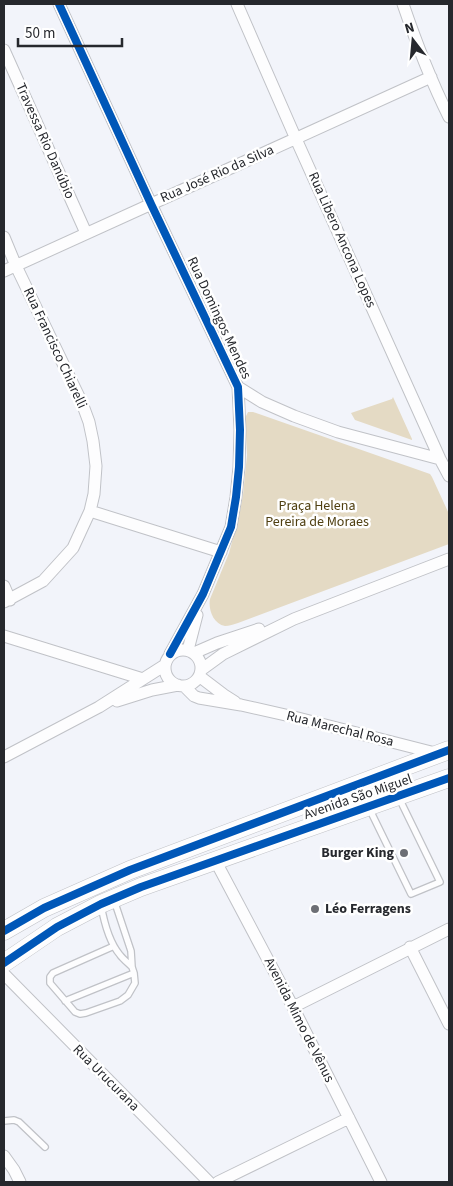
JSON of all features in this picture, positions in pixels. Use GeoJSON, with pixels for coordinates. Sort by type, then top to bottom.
{"type":"FeatureCollection","features":[{"type":"Feature","properties":{"kind":"main road","name":"Avenida São Miguel"},"geometry":{"type":"LineString","coordinates":[[4,931],[44,908],[130,870],[444,752]]}},
{"type":"Feature","properties":{"kind":"main road","name":"Avenida São Miguel"},"geometry":{"type":"LineString","coordinates":[[4,963],[57,927],[141,887],[449,778]]}},
{"type":"Feature","properties":{"kind":"street","name":"Rua Domingos Mendes"},"geometry":{"type":"LineString","coordinates":[[59,4],[238,387],[240,430],[236,497],[231,527],[203,594],[170,654]]}},
{"type":"Feature","properties":{"kind":"street","name":"Rua Libero Ancona Lopes"},"geometry":{"type":"LineString","coordinates":[[237,4],[449,476]]}},
{"type":"Feature","properties":{"kind":"street"},"geometry":{"type":"LineString","coordinates":[[403,4],[431,77],[449,117]]}},
{"type":"Feature","properties":{"kind":"street","name":"Travessa Rio Danúbio"},"geometry":{"type":"LineString","coordinates":[[4,50],[86,233]]}},
{"type":"Feature","properties":{"kind":"street","name":"Rua José Rio da Silva"},"geometry":{"type":"LineString","coordinates":[[4,272],[431,77]]}},
{"type":"Feature","properties":{"kind":"street","name":"Rua Francisco Chiarelli"},"geometry":{"type":"LineString","coordinates":[[4,237],[82,403],[89,422],[96,466],[94,494],[90,511],[73,548],[43,581],[7,601]]}},
{"type":"Feature","properties":{"kind":"street"},"geometry":{"type":"LineString","coordinates":[[238,387],[262,402],[338,432],[440,459]]}},
{"type":"Feature","properties":{"kind":"street"},"geometry":{"type":"LineString","coordinates":[[90,511],[221,552]]}},
{"type":"Feature","properties":{"kind":"street"},"geometry":{"type":"LineString","coordinates":[[191,652],[294,619],[449,559]]}},
{"type":"Feature","properties":{"kind":"street"},"geometry":{"type":"LineString","coordinates":[[4,586],[7,601]]}},
{"type":"Feature","properties":{"kind":"street","name":"Rua Domingos Mendes"},"geometry":{"type":"LineString","coordinates":[[191,652],[203,594]]}},
{"type":"Feature","properties":{"kind":"street"},"geometry":{"type":"LineString","coordinates":[[200,673],[223,654],[294,619]]}},
{"type":"Feature","properties":{"kind":"street"},"geometry":{"type":"LineString","coordinates":[[4,636],[143,679]]}},
{"type":"Feature","properties":{"kind":"street"},"geometry":{"type":"LineString","coordinates":[[99,707],[152,690],[190,684],[196,681],[200,673],[201,664],[198,658],[191,652],[182,649],[170,654],[165,665],[165,672],[168,678],[172,682],[181,685]]}},
{"type":"Feature","properties":{"kind":"street"},"geometry":{"type":"LineString","coordinates":[[4,757],[99,707],[165,665]]}},
{"type":"Feature","properties":{"kind":"street","name":"Rua Marechal Rosa"},"geometry":{"type":"LineString","coordinates":[[200,673],[224,695],[241,706]]}},
{"type":"Feature","properties":{"kind":"street","name":"Rua Marechal Rosa"},"geometry":{"type":"LineString","coordinates":[[181,685],[199,698],[290,716],[444,752]]}},
{"type":"Feature","properties":{"kind":"street","name":"Avenida Mimo de Vênus"},"geometry":{"type":"LineString","coordinates":[[215,860],[293,1007],[381,1182]]}},
{"type":"Feature","properties":{"kind":"street"},"geometry":{"type":"LineString","coordinates":[[293,1007],[449,928]]}},
{"type":"Feature","properties":{"kind":"street"},"geometry":{"type":"LineString","coordinates":[[410,948],[449,1024]]}},
{"type":"Feature","properties":{"kind":"street","name":"Rua Urucurana"},"geometry":{"type":"LineString","coordinates":[[4,974],[209,1182]]}},
{"type":"Feature","properties":{"kind":"street"},"geometry":{"type":"LineString","coordinates":[[218,1182],[349,1118]]}},
{"type":"Feature","properties":{"kind":"street"},"geometry":{"type":"LineString","coordinates":[[4,1156],[20,1182]]}},
{"type":"Feature","properties":{"kind":"lane"},"geometry":{"type":"LineString","coordinates":[[368,806],[411,894],[440,882],[398,796]]}},
{"type":"Feature","properties":{"kind":"lane"},"geometry":{"type":"LineString","coordinates":[[107,902],[104,917],[114,946],[120,956],[133,970]]}},
{"type":"Feature","properties":{"kind":"lane"},"geometry":{"type":"LineString","coordinates":[[107,902],[129,942],[135,983],[128,995],[120,1001],[86,1013],[80,1014],[75,1012],[50,983],[50,977],[53,973],[114,946]]}},
{"type":"Feature","properties":{"kind":"lane"},"geometry":{"type":"LineString","coordinates":[[65,1001],[133,970]]}},
{"type":"Feature","properties":{"kind":"lane"},"geometry":{"type":"LineString","coordinates":[[4,1121],[14,1120],[20,1122],[45,1147]]}},
{"type":"Feature","properties":{"kind":"green space"},"geometry":{"type":"Polygon","coordinates":[[[393,397],[412,440],[355,420],[351,413],[392,399],[393,397]]]}},
{"type":"Feature","properties":{"kind":"green space","name":"Praça Helena Pereira de Moraes"},"geometry":{"type":"Polygon","coordinates":[[[248,412],[253,412],[430,474],[449,514],[449,544],[238,623],[227,626],[221,625],[212,616],[210,599],[229,553],[239,516],[247,455],[245,418],[248,412]]]}},
{"type":"Feature","properties":{"kind":"cycle path"},"geometry":{"type":"LineString","coordinates":[[59,4],[238,387],[239,467],[231,527],[203,594],[170,654]]}},
{"type":"Feature","properties":{"kind":"cycle path"},"geometry":{"type":"LineString","coordinates":[[4,931],[44,908],[130,870],[449,750]]}},
{"type":"Feature","properties":{"kind":"cycle path"},"geometry":{"type":"LineString","coordinates":[[4,963],[57,927],[101,904],[141,887],[449,778]]}},
{"type":"Feature","properties":{"kind":"place","name":"Burger King"},"geometry":{"type":"Point","coordinates":[404,853]}},
{"type":"Feature","properties":{"kind":"place","name":"Léo Ferragens"},"geometry":{"type":"Point","coordinates":[315,909]}}]}
